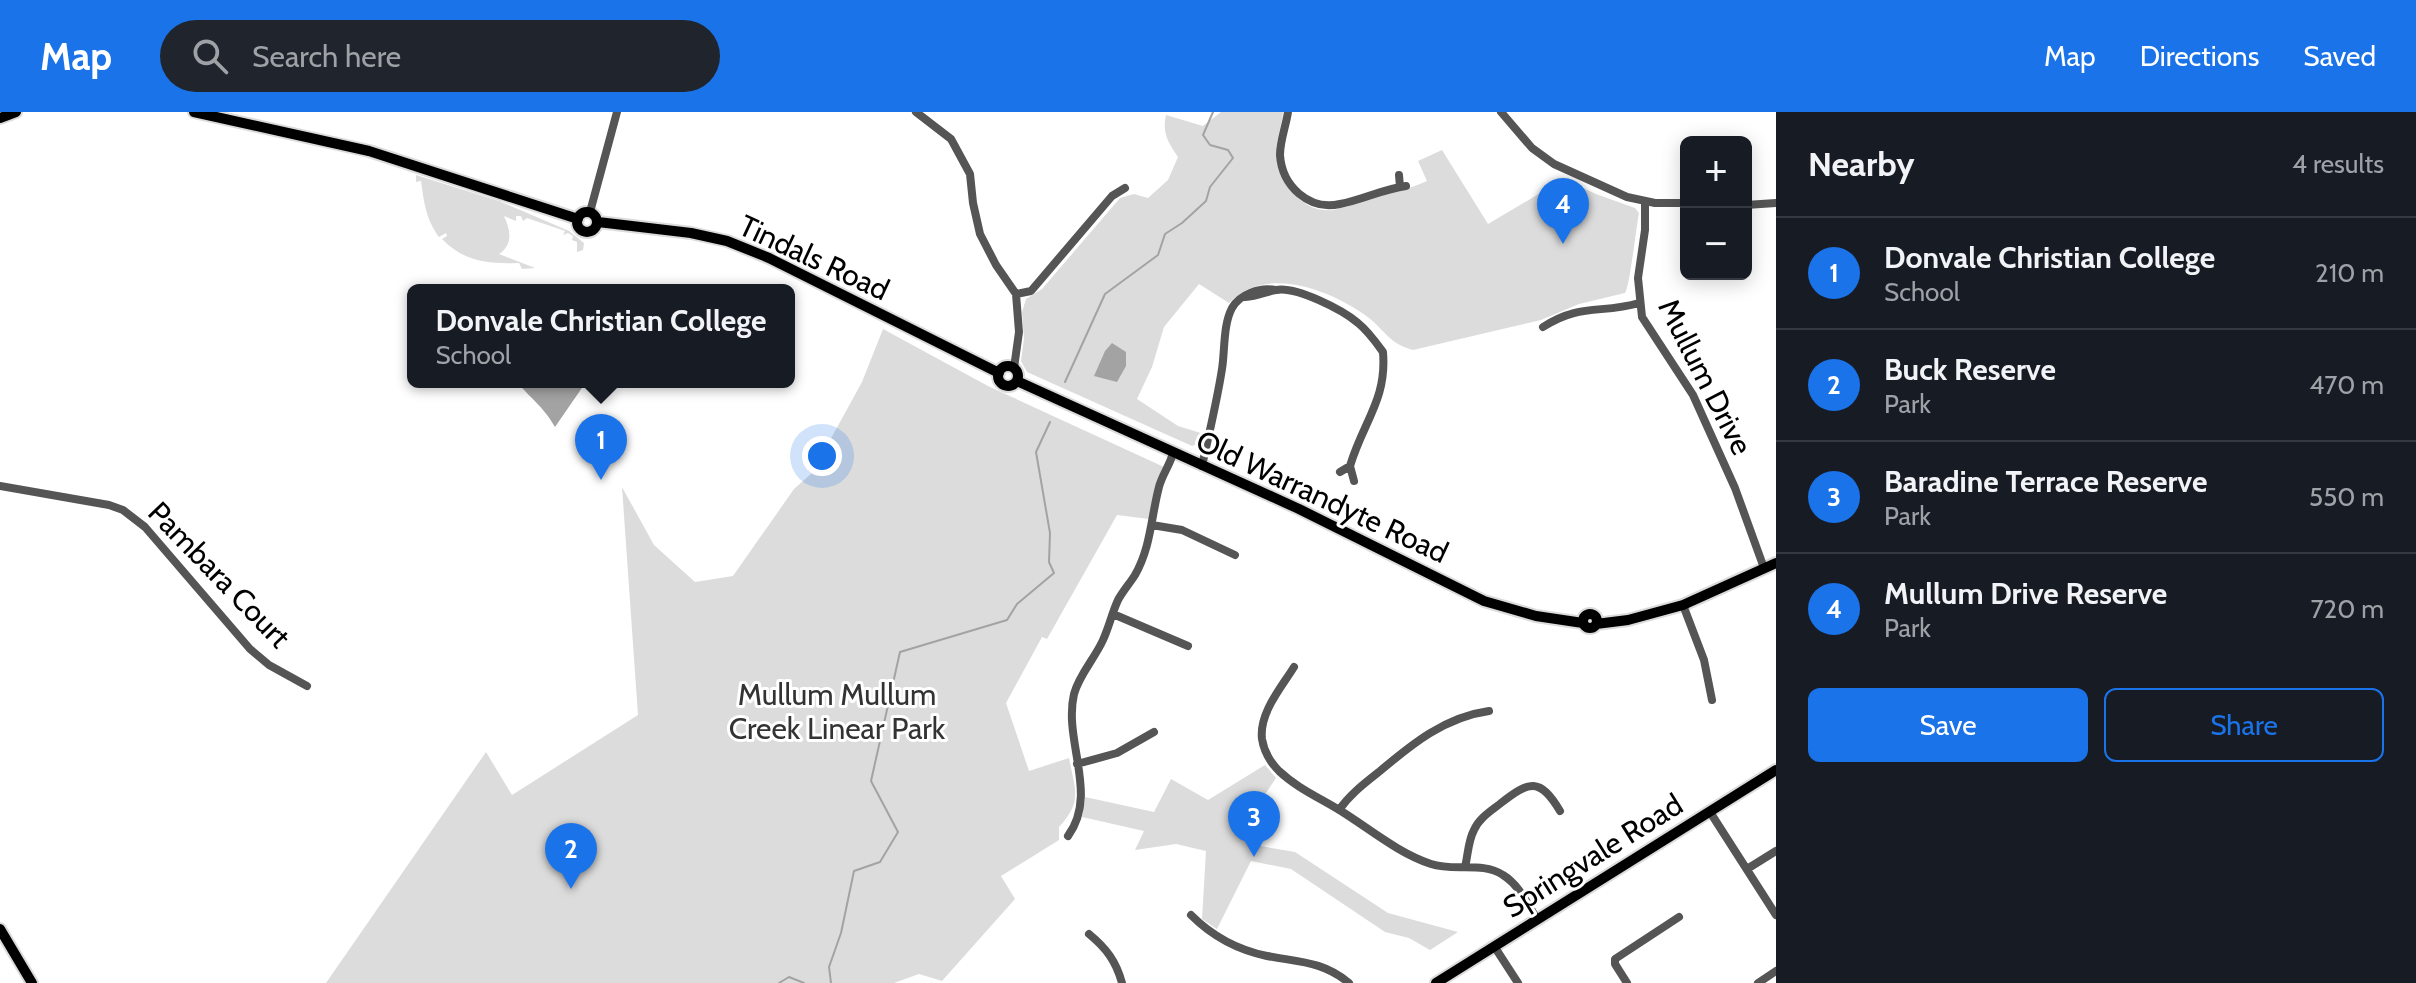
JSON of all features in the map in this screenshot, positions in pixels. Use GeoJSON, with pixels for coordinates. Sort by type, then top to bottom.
{"type":"FeatureCollection","features":[{"type":"Feature","properties":{"kind":"main road"},"geometry":{"type":"LineString","coordinates":[[0,118],[16,112]]}},
{"type":"Feature","properties":{"kind":"main road"},"geometry":{"type":"LineString","coordinates":[[194,112],[369,151],[578,219]]}},
{"type":"Feature","properties":{"kind":"main road"},"geometry":{"type":"LineString","coordinates":[[590,212],[598,222],[593,231],[586,232],[578,226],[578,219],[581,214],[590,212]]}},
{"type":"Feature","properties":{"kind":"main road","name":"Tindals Road"},"geometry":{"type":"LineString","coordinates":[[598,222],[691,233],[727,241],[999,373]]}},
{"type":"Feature","properties":{"kind":"main road"},"geometry":{"type":"LineString","coordinates":[[1005,367],[1014,368],[1017,381],[1004,386],[998,379],[999,373],[1005,367]]}},
{"type":"Feature","properties":{"kind":"main road","name":"Old Warrandyte Road"},"geometry":{"type":"LineString","coordinates":[[1017,381],[1299,509],[1484,601],[1536,616],[1571,620],[1628,620],[1683,605],[1772,567]]}},
{"type":"Feature","properties":{"kind":"main road","name":"Springvale Road"},"geometry":{"type":"LineString","coordinates":[[1436,983],[1776,770]]}},
{"type":"Feature","properties":{"kind":"main road"},"geometry":{"type":"LineString","coordinates":[[0,929],[32,983]]}},
{"type":"Feature","properties":{"kind":"street"},"geometry":{"type":"LineString","coordinates":[[590,212],[617,112]]}},
{"type":"Feature","properties":{"kind":"street"},"geometry":{"type":"LineString","coordinates":[[916,112],[951,139],[970,174],[980,234],[1016,294],[1019,332],[1014,368]]}},
{"type":"Feature","properties":{"kind":"street"},"geometry":{"type":"LineString","coordinates":[[1288,112],[1281,142],[1281,162],[1287,181],[1299,195],[1317,204],[1336,205],[1403,187],[1399,175]]}},
{"type":"Feature","properties":{"kind":"street"},"geometry":{"type":"LineString","coordinates":[[1501,112],[1545,159],[1613,191],[1645,201],[1680,203]]}},
{"type":"Feature","properties":{"kind":"street"},"geometry":{"type":"LineString","coordinates":[[1016,294],[1031,291],[1112,196],[1125,188]]}},
{"type":"Feature","properties":{"kind":"street","name":"Mullum Drive"},"geometry":{"type":"LineString","coordinates":[[1645,201],[1645,230],[1638,278],[1639,303],[1648,330],[1682,374],[1693,395],[1772,567]]}},
{"type":"Feature","properties":{"kind":"street"},"geometry":{"type":"LineString","coordinates":[[1752,205],[1776,203]]}},
{"type":"Feature","properties":{"kind":"street"},"geometry":{"type":"LineString","coordinates":[[1202,466],[1223,366],[1229,317],[1238,300],[1263,296],[1276,290],[1301,294],[1336,308],[1356,321],[1383,352],[1383,388],[1362,431],[1350,466],[1354,481]]}},
{"type":"Feature","properties":{"kind":"street"},"geometry":{"type":"LineString","coordinates":[[1543,327],[1575,311],[1639,303]]}},
{"type":"Feature","properties":{"kind":"street"},"geometry":{"type":"LineString","coordinates":[[1068,836],[1075,827],[1080,811],[1081,790],[1070,719],[1075,691],[1147,548],[1161,481],[1173,453]]}},
{"type":"Feature","properties":{"kind":"street"},"geometry":{"type":"LineString","coordinates":[[1340,472],[1350,466]]}},
{"type":"Feature","properties":{"kind":"street","name":"Pambara Court"},"geometry":{"type":"LineString","coordinates":[[0,486],[123,510],[145,527],[250,649],[269,665],[307,686]]}},
{"type":"Feature","properties":{"kind":"street"},"geometry":{"type":"LineString","coordinates":[[1152,525],[1182,530],[1235,555]]}},
{"type":"Feature","properties":{"kind":"street"},"geometry":{"type":"LineString","coordinates":[[1683,605],[1704,660],[1712,700]]}},
{"type":"Feature","properties":{"kind":"street"},"geometry":{"type":"LineString","coordinates":[[1113,614],[1188,646]]}},
{"type":"Feature","properties":{"kind":"street"},"geometry":{"type":"LineString","coordinates":[[1294,667],[1270,705],[1262,738],[1266,754],[1287,779],[1408,854],[1434,865],[1502,874],[1520,891],[1537,919]]}},
{"type":"Feature","properties":{"kind":"street"},"geometry":{"type":"LineString","coordinates":[[1339,810],[1348,797],[1409,745],[1455,720],[1489,711]]}},
{"type":"Feature","properties":{"kind":"street"},"geometry":{"type":"LineString","coordinates":[[1077,764],[1117,753],[1154,732]]}},
{"type":"Feature","properties":{"kind":"street"},"geometry":{"type":"LineString","coordinates":[[1465,867],[1474,830],[1482,818],[1521,787],[1531,784],[1542,788],[1560,811]]}},
{"type":"Feature","properties":{"kind":"street"},"geometry":{"type":"LineString","coordinates":[[1710,812],[1776,915]]}},
{"type":"Feature","properties":{"kind":"street"},"geometry":{"type":"LineString","coordinates":[[1747,869],[1776,851]]}},
{"type":"Feature","properties":{"kind":"street"},"geometry":{"type":"LineString","coordinates":[[1191,915],[1205,929],[1228,943],[1266,956],[1319,964],[1349,983]]}},
{"type":"Feature","properties":{"kind":"street"},"geometry":{"type":"LineString","coordinates":[[1627,983],[1615,959],[1679,917]]}},
{"type":"Feature","properties":{"kind":"street"},"geometry":{"type":"LineString","coordinates":[[1089,934],[1104,946],[1116,964],[1122,983]]}},
{"type":"Feature","properties":{"kind":"street"},"geometry":{"type":"LineString","coordinates":[[1494,946],[1518,983]]}},
{"type":"Feature","properties":{"kind":"street"},"geometry":{"type":"LineString","coordinates":[[1758,983],[1776,971]]}},
{"type":"Feature","properties":{"kind":"green space"},"geometry":{"type":"Polygon","coordinates":[[[1221,112],[1283,112],[1277,150],[1279,166],[1294,194],[1311,207],[1321,210],[1337,209],[1427,181],[1418,161],[1442,150],[1488,224],[1564,179],[1635,208],[1639,213],[1625,293],[1579,304],[1541,320],[1413,350],[1397,343],[1350,305],[1315,290],[1278,283],[1260,285],[1229,303],[1199,284],[1164,327],[1152,367],[1137,399],[1178,426],[1204,434],[1199,443],[1192,446],[1027,372],[1021,361],[1024,338],[1022,312],[1026,299],[1042,289],[1120,198],[1134,194],[1148,198],[1168,180],[1178,157],[1167,137],[1166,115],[1203,126],[1221,112]]]}},
{"type":"Feature","properties":{"kind":"green space"},"geometry":{"type":"Polygon","coordinates":[[[416,175],[499,201],[569,231],[584,243],[583,250],[577,252],[577,242],[568,233],[563,235],[565,231],[527,218],[523,221],[521,216],[516,216],[516,221],[504,216],[509,241],[499,254],[535,268],[522,269],[519,263],[487,262],[459,253],[442,239],[447,236],[446,233],[439,237],[431,224],[421,181],[416,182],[416,175]]]}},
{"type":"Feature","properties":{"kind":"green space","name":"Mullum Mullum Creek Linear Park"},"geometry":{"type":"Polygon","coordinates":[[[883,329],[988,386],[1164,467],[1149,519],[1117,515],[1047,639],[1042,637],[1006,703],[1029,771],[1069,758],[1075,787],[1072,810],[1059,827],[1059,840],[1001,876],[1015,899],[942,981],[919,974],[894,983],[326,983],[486,752],[512,795],[638,715],[622,487],[654,545],[695,582],[733,576],[794,489],[812,473],[862,382],[883,329]]]}},
{"type":"Feature","properties":{"kind":"green space"},"geometry":{"type":"Polygon","coordinates":[[[1265,765],[1276,778],[1247,821],[1260,846],[1295,852],[1388,913],[1458,932],[1430,950],[1409,938],[1385,932],[1291,869],[1251,861],[1217,929],[1202,919],[1206,851],[1176,844],[1135,850],[1144,831],[1082,817],[1085,797],[1154,812],[1171,779],[1208,800],[1265,765]]]}},
{"type":"Feature","properties":{"kind":"shaded area"},"geometry":{"type":"Polygon","coordinates":[[[1112,343],[1126,352],[1126,366],[1117,382],[1094,376],[1112,343]]]}},
{"type":"Feature","properties":{"kind":"shaded area"},"geometry":{"type":"Polygon","coordinates":[[[523,388],[582,388],[555,427],[523,388]]]}},
{"type":"Feature","properties":{"kind":"waterway"},"geometry":{"type":"LineString","coordinates":[[1065,382],[1105,294],[1158,255],[1165,234],[1206,201],[1210,187],[1233,158],[1228,150],[1210,145],[1203,135],[1213,112]]}},
{"type":"Feature","properties":{"kind":"waterway"},"geometry":{"type":"LineString","coordinates":[[831,983],[829,967],[841,933],[854,871],[880,862],[898,832],[871,781],[900,652],[1007,620],[1017,604],[1054,573],[1049,562],[1050,533],[1036,452],[1050,422]]}},
{"type":"Feature","properties":{"kind":"waterway"},"geometry":{"type":"LineString","coordinates":[[779,983],[789,977],[804,983]]}},
{"type":"Feature","properties":{"kind":"place","name":"Mullum Drive Reserve"},"geometry":{"type":"Point","coordinates":[1563,244]}},
{"type":"Feature","properties":{"kind":"place","name":"Donvale Christian College"},"geometry":{"type":"Point","coordinates":[601,480]}},
{"type":"Feature","properties":{"kind":"place","name":"Baradine Terrace Reserve"},"geometry":{"type":"Point","coordinates":[1254,857]}},
{"type":"Feature","properties":{"kind":"place","name":"Buck Reserve"},"geometry":{"type":"Point","coordinates":[571,889]}}]}
